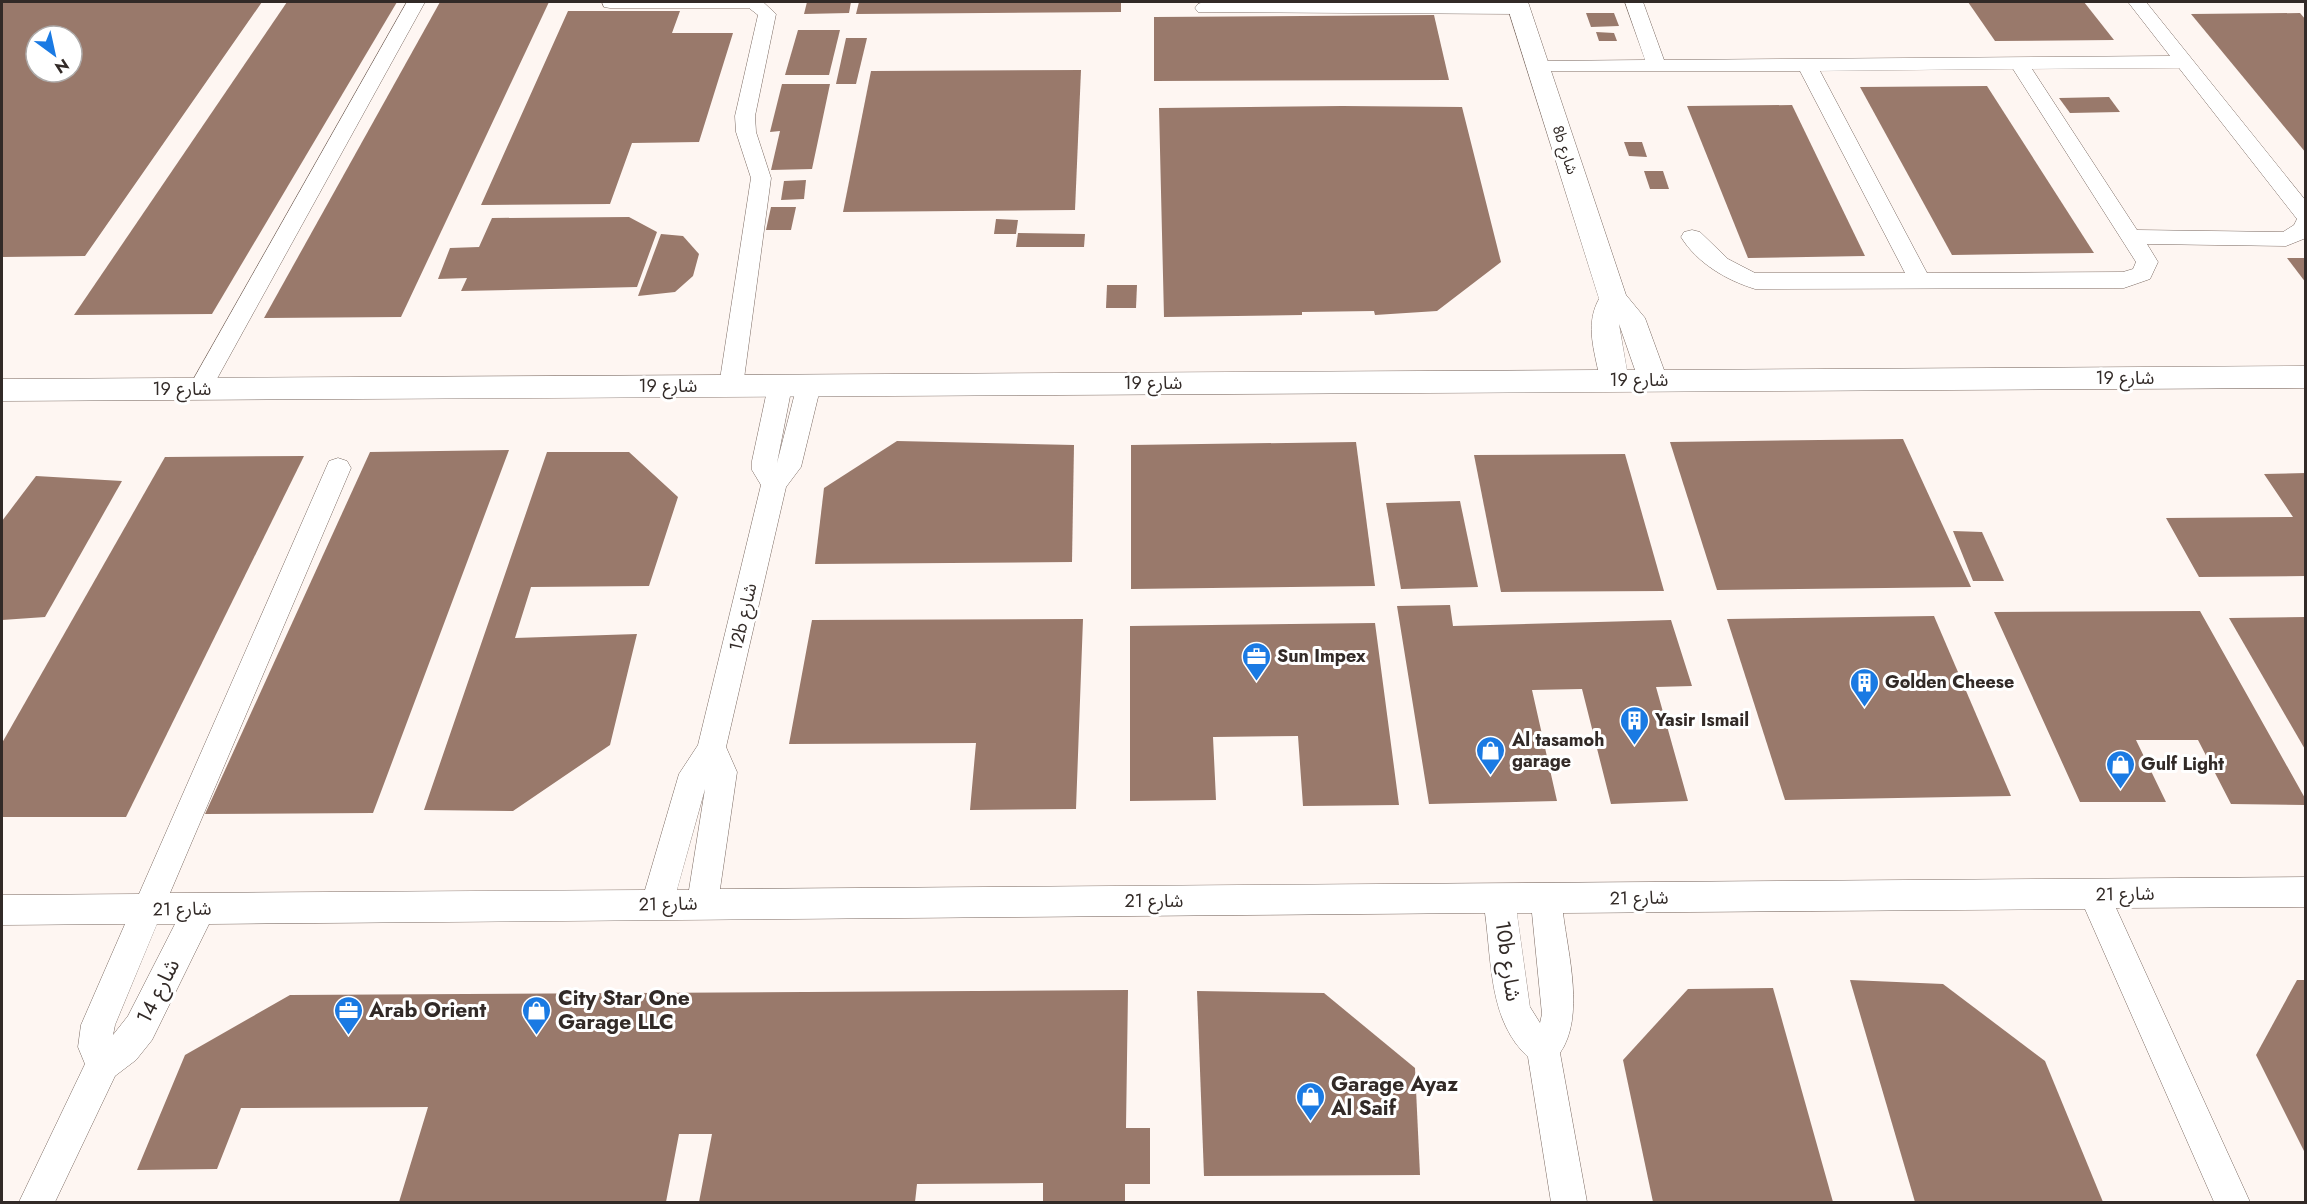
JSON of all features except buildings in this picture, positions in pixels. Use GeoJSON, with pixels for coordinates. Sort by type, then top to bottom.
{"type":"FeatureCollection","features":[{"type":"Feature","properties":{"kind":"street","name":"8b شارع"},"geometry":{"type":"LineString","coordinates":[[1518,4],[1613,299],[1631,318],[1653,380]]}},
{"type":"Feature","properties":{"kind":"street"},"geometry":{"type":"LineString","coordinates":[[1613,299],[1607,309],[1604,326],[1615,380]]}},
{"type":"Feature","properties":{"kind":"street","name":"شارع 19"},"geometry":{"type":"LineString","coordinates":[[2,390],[2306,377]]}},
{"type":"Feature","properties":{"kind":"lane"},"geometry":{"type":"LineString","coordinates":[[200,389],[416,2]]}},
{"type":"Feature","properties":{"kind":"lane"},"geometry":{"type":"LineString","coordinates":[[1634,2],[1656,66]]}},
{"type":"Feature","properties":{"kind":"lane"},"geometry":{"type":"LineString","coordinates":[[2137,2],[2306,216]]}},
{"type":"Feature","properties":{"kind":"lane"},"geometry":{"type":"LineString","coordinates":[[610,3],[752,3],[762,8],[766,14],[745,116],[746,133],[757,156],[761,178],[731,386]]}},
{"type":"Feature","properties":{"kind":"lane"},"geometry":{"type":"LineString","coordinates":[[1204,8],[1518,4]]}},
{"type":"Feature","properties":{"kind":"lane"},"geometry":{"type":"LineString","coordinates":[[1539,67],[2183,62]]}},
{"type":"Feature","properties":{"kind":"lane"},"geometry":{"type":"LineString","coordinates":[[1692,237],[1726,270],[1734,275],[1755,281],[2124,280],[2142,274],[2147,262],[2019,63]]}},
{"type":"Feature","properties":{"kind":"lane"},"geometry":{"type":"LineString","coordinates":[[1807,65],[1920,280]]}},
{"type":"Feature","properties":{"kind":"lane"},"geometry":{"type":"LineString","coordinates":[[2131,237],[2286,239],[2298,234],[2305,227],[2306,221]]}},
{"type":"Feature","properties":{"kind":"lane","name":"12b شارع"},"geometry":{"type":"LineString","coordinates":[[657,904],[694,774],[711,750],[774,484],[788,467],[795,385]]}},
{"type":"Feature","properties":{"kind":"lane","name":"شارع 14"},"geometry":{"type":"LineString","coordinates":[[103,1064],[95,1047],[98,1025],[338,468]]}},
{"type":"Feature","properties":{"kind":"lane"},"geometry":{"type":"LineString","coordinates":[[702,904],[722,772],[711,750]]}},
{"type":"Feature","properties":{"kind":"lane","name":"شارع 21"},"geometry":{"type":"LineString","coordinates":[[2,910],[2306,892]]}},
{"type":"Feature","properties":{"kind":"lane"},"geometry":{"type":"LineString","coordinates":[[2094,894],[2232,1203]]}},
{"type":"Feature","properties":{"kind":"lane","name":"10b شارع"},"geometry":{"type":"LineString","coordinates":[[1499,899],[1514,1010],[1525,1032],[1543,1049]]}},
{"type":"Feature","properties":{"kind":"lane"},"geometry":{"type":"LineString","coordinates":[[1546,899],[1558,1014],[1554,1033],[1543,1049],[1569,1203]]}},
{"type":"Feature","properties":{"kind":"lane","name":"شارع 14"},"geometry":{"type":"LineString","coordinates":[[38,1203],[103,1064],[124,1048],[140,1028],[200,909]]}},
{"type":"Feature","properties":{"kind":"place","name":"Sun Impex"},"geometry":{"type":"Point","coordinates":[1256,682]}},
{"type":"Feature","properties":{"kind":"place","name":"Golden Cheese"},"geometry":{"type":"Point","coordinates":[1864,708]}},
{"type":"Feature","properties":{"kind":"place","name":"Yasir Ismail"},"geometry":{"type":"Point","coordinates":[1634,746]}},
{"type":"Feature","properties":{"kind":"place","name":"Al tasamoh garage"},"geometry":{"type":"Point","coordinates":[1491,776]}},
{"type":"Feature","properties":{"kind":"place","name":"Gulf Light"},"geometry":{"type":"Point","coordinates":[2120,790]}},
{"type":"Feature","properties":{"kind":"place","name":"Arab Orient"},"geometry":{"type":"Point","coordinates":[348,1036]}},
{"type":"Feature","properties":{"kind":"place","name":"City Star One Garage LLC"},"geometry":{"type":"Point","coordinates":[537,1036]}},
{"type":"Feature","properties":{"kind":"place","name":"Garage Ayaz Al Saif"},"geometry":{"type":"Point","coordinates":[1310,1122]}}]}
